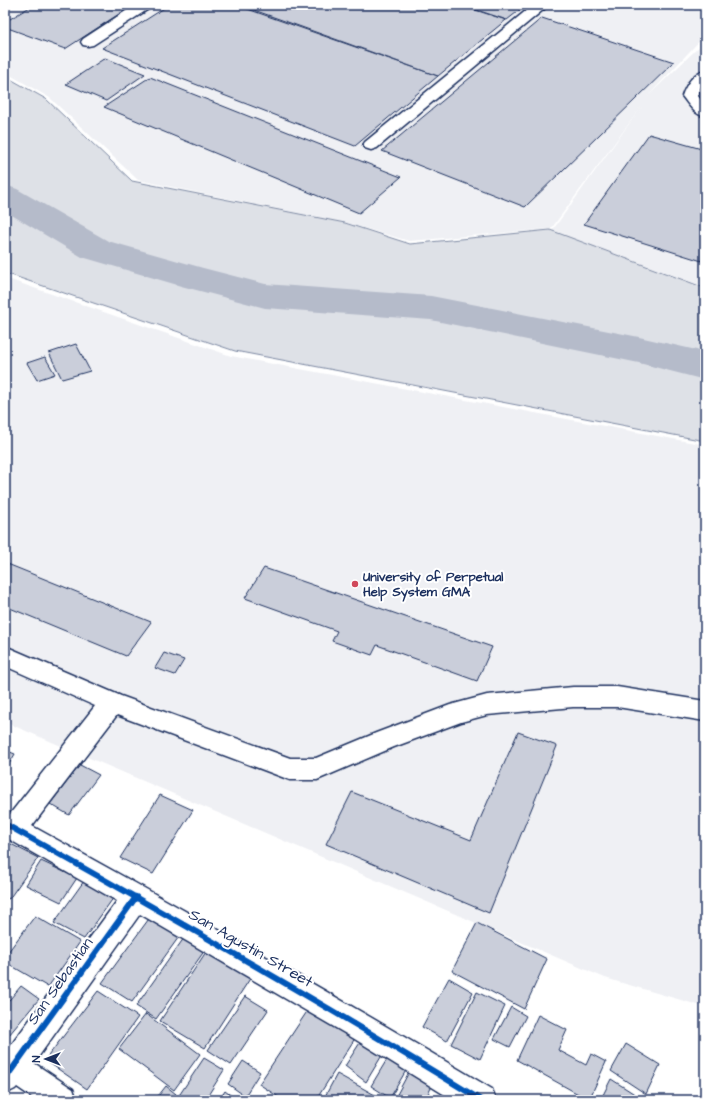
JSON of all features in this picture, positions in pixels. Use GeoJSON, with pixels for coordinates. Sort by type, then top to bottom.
{"type":"FeatureCollection","features":[{"type":"Feature","properties":{"kind":"street"},"geometry":{"type":"LineString","coordinates":[[88,42],[145,5]]}},
{"type":"Feature","properties":{"kind":"street"},"geometry":{"type":"LineString","coordinates":[[371,145],[542,5]]}},
{"type":"Feature","properties":{"kind":"street"},"geometry":{"type":"LineString","coordinates":[[705,75],[693,87],[690,96],[698,107],[705,112]]}},
{"type":"Feature","properties":{"kind":"street"},"geometry":{"type":"LineString","coordinates":[[5,656],[112,703],[290,769],[317,769],[385,740],[459,712],[487,705],[573,697],[617,697],[705,711]]}},
{"type":"Feature","properties":{"kind":"street"},"geometry":{"type":"LineString","coordinates":[[10,826],[58,771],[112,703]]}},
{"type":"Feature","properties":{"kind":"street","name":"San Agustin Street"},"geometry":{"type":"LineString","coordinates":[[10,826],[363,1028],[481,1100]]}},
{"type":"Feature","properties":{"kind":"street","name":"San Sebastian"},"geometry":{"type":"LineString","coordinates":[[8,1069],[136,897]]}},
{"type":"Feature","properties":{"kind":"street"},"geometry":{"type":"LineString","coordinates":[[8,1069],[62,1100]]}},
{"type":"Feature","properties":{"kind":"shaded area"},"geometry":{"type":"Polygon","coordinates":[[[5,5],[682,5],[705,13],[705,35],[648,96],[705,41],[705,287],[552,231],[644,103],[551,229],[409,241],[346,223],[138,180],[50,98],[5,72],[5,5]]]}},
{"type":"Feature","properties":{"kind":"shaded area"},"geometry":{"type":"Polygon","coordinates":[[[5,76],[46,99],[132,181],[345,223],[410,244],[550,230],[705,288],[705,441],[235,351],[5,273],[5,76]]]}},
{"type":"Feature","properties":{"kind":"shaded area","name":"University of Perpetual Help System GMA"},"geometry":{"type":"Polygon","coordinates":[[[5,278],[231,356],[705,445],[705,1007],[605,978],[5,722],[5,278]]]}},
{"type":"Feature","properties":{"kind":"building"},"geometry":{"type":"Polygon","coordinates":[[[33,5],[133,5],[65,49],[5,27],[5,22],[33,5]]]}},
{"type":"Feature","properties":{"kind":"building"},"geometry":{"type":"Polygon","coordinates":[[[169,5],[236,5],[438,76],[355,146],[102,48],[169,5]]]}},
{"type":"Feature","properties":{"kind":"building"},"geometry":{"type":"Polygon","coordinates":[[[240,5],[460,5],[506,20],[438,76],[240,5]]]}},
{"type":"Feature","properties":{"kind":"building"},"geometry":{"type":"Polygon","coordinates":[[[462,5],[526,5],[507,20],[462,5]]]}},
{"type":"Feature","properties":{"kind":"building"},"geometry":{"type":"Polygon","coordinates":[[[542,18],[674,62],[525,207],[382,151],[542,18]]]}},
{"type":"Feature","properties":{"kind":"building"},"geometry":{"type":"Polygon","coordinates":[[[105,58],[145,74],[106,101],[66,84],[105,58]]]}},
{"type":"Feature","properties":{"kind":"building"},"geometry":{"type":"Polygon","coordinates":[[[150,77],[401,177],[359,213],[104,107],[150,77]]]}},
{"type":"Feature","properties":{"kind":"building"},"geometry":{"type":"Polygon","coordinates":[[[649,134],[705,150],[705,262],[584,224],[649,134]]]}},
{"type":"Feature","properties":{"kind":"building"},"geometry":{"type":"Polygon","coordinates":[[[76,344],[90,371],[62,379],[49,353],[76,344]]]}},
{"type":"Feature","properties":{"kind":"building"},"geometry":{"type":"Polygon","coordinates":[[[45,357],[55,374],[37,380],[27,363],[45,357]]]}},
{"type":"Feature","properties":{"kind":"building"},"geometry":{"type":"Polygon","coordinates":[[[5,563],[151,622],[126,656],[5,606],[5,563]]]}},
{"type":"Feature","properties":{"kind":"building"},"geometry":{"type":"Polygon","coordinates":[[[264,568],[492,647],[477,681],[377,645],[372,655],[332,641],[337,631],[245,598],[264,568]]]}},
{"type":"Feature","properties":{"kind":"building"},"geometry":{"type":"Polygon","coordinates":[[[164,653],[184,660],[175,675],[155,668],[164,653]]]}},
{"type":"Feature","properties":{"kind":"building"},"geometry":{"type":"Polygon","coordinates":[[[518,732],[557,746],[489,913],[326,844],[352,792],[471,840],[518,732]]]}},
{"type":"Feature","properties":{"kind":"building"},"geometry":{"type":"Polygon","coordinates":[[[5,750],[15,754],[5,771],[5,750]]]}},
{"type":"Feature","properties":{"kind":"building"},"geometry":{"type":"Polygon","coordinates":[[[80,765],[99,775],[69,815],[50,804],[80,765]]]}},
{"type":"Feature","properties":{"kind":"building"},"geometry":{"type":"Polygon","coordinates":[[[160,795],[193,810],[153,874],[120,858],[160,795]]]}},
{"type":"Feature","properties":{"kind":"building"},"geometry":{"type":"Polygon","coordinates":[[[5,841],[38,858],[9,899],[5,897],[5,841]]]}},
{"type":"Feature","properties":{"kind":"building"},"geometry":{"type":"Polygon","coordinates":[[[41,861],[77,878],[61,902],[26,885],[41,861]]]}},
{"type":"Feature","properties":{"kind":"building"},"geometry":{"type":"Polygon","coordinates":[[[84,881],[114,897],[84,939],[54,923],[84,881]]]}},
{"type":"Feature","properties":{"kind":"building"},"geometry":{"type":"Polygon","coordinates":[[[35,916],[80,942],[48,987],[5,962],[5,956],[35,916]]]}},
{"type":"Feature","properties":{"kind":"building"},"geometry":{"type":"Polygon","coordinates":[[[151,916],[181,934],[132,1002],[102,983],[151,916]]]}},
{"type":"Feature","properties":{"kind":"building"},"geometry":{"type":"Polygon","coordinates":[[[477,923],[547,959],[524,1009],[452,971],[477,923]]]}},
{"type":"Feature","properties":{"kind":"building"},"geometry":{"type":"Polygon","coordinates":[[[184,938],[205,950],[156,1019],[136,1006],[184,938]]]}},
{"type":"Feature","properties":{"kind":"building"},"geometry":{"type":"Polygon","coordinates":[[[208,949],[253,974],[205,1048],[160,1021],[208,949]]]}},
{"type":"Feature","properties":{"kind":"building"},"geometry":{"type":"Polygon","coordinates":[[[449,978],[473,992],[447,1041],[422,1027],[449,978]]]}},
{"type":"Feature","properties":{"kind":"building"},"geometry":{"type":"Polygon","coordinates":[[[21,986],[39,999],[9,1035],[5,1032],[5,1005],[21,986]]]}},
{"type":"Feature","properties":{"kind":"building"},"geometry":{"type":"Polygon","coordinates":[[[98,991],[138,1017],[87,1089],[45,1060],[98,991]]]}},
{"type":"Feature","properties":{"kind":"building"},"geometry":{"type":"Polygon","coordinates":[[[477,992],[505,1006],[480,1059],[451,1044],[477,992]]]}},
{"type":"Feature","properties":{"kind":"building"},"geometry":{"type":"Polygon","coordinates":[[[245,996],[268,1010],[231,1065],[208,1050],[245,996]]]}},
{"type":"Feature","properties":{"kind":"building"},"geometry":{"type":"Polygon","coordinates":[[[312,1004],[359,1032],[316,1100],[283,1100],[259,1084],[312,1004]]]}},
{"type":"Feature","properties":{"kind":"building"},"geometry":{"type":"Polygon","coordinates":[[[511,1007],[526,1016],[510,1047],[494,1039],[511,1007]]]}},
{"type":"Feature","properties":{"kind":"building"},"geometry":{"type":"Polygon","coordinates":[[[146,1014],[200,1054],[174,1090],[119,1049],[146,1014]]]}},
{"type":"Feature","properties":{"kind":"building"},"geometry":{"type":"Polygon","coordinates":[[[538,1015],[567,1030],[558,1050],[586,1065],[591,1054],[606,1062],[589,1100],[517,1060],[538,1015]]]}},
{"type":"Feature","properties":{"kind":"building"},"geometry":{"type":"Polygon","coordinates":[[[363,1038],[384,1052],[366,1082],[345,1066],[363,1038]]]}},
{"type":"Feature","properties":{"kind":"building"},"geometry":{"type":"Polygon","coordinates":[[[626,1044],[660,1065],[646,1094],[611,1071],[626,1044]]]}},
{"type":"Feature","properties":{"kind":"building"},"geometry":{"type":"Polygon","coordinates":[[[389,1056],[408,1067],[390,1098],[371,1086],[389,1056]]]}},
{"type":"Feature","properties":{"kind":"building"},"geometry":{"type":"Polygon","coordinates":[[[204,1058],[224,1070],[205,1100],[176,1100],[204,1058]]]}},
{"type":"Feature","properties":{"kind":"building"},"geometry":{"type":"Polygon","coordinates":[[[243,1061],[260,1072],[245,1096],[228,1084],[243,1061]]]}},
{"type":"Feature","properties":{"kind":"building"},"geometry":{"type":"Polygon","coordinates":[[[409,1072],[432,1086],[425,1100],[394,1100],[409,1072]]]}},
{"type":"Feature","properties":{"kind":"building"},"geometry":{"type":"Polygon","coordinates":[[[337,1074],[384,1100],[323,1100],[337,1074]]]}},
{"type":"Feature","properties":{"kind":"building"},"geometry":{"type":"Polygon","coordinates":[[[611,1079],[644,1100],[606,1100],[602,1097],[611,1079]]]}},
{"type":"Feature","properties":{"kind":"building"},"geometry":{"type":"Polygon","coordinates":[[[166,1086],[176,1094],[171,1100],[155,1100],[166,1086]]]}},
{"type":"Feature","properties":{"kind":"building"},"geometry":{"type":"Polygon","coordinates":[[[225,1091],[237,1100],[219,1100],[225,1091]]]}},
{"type":"Feature","properties":{"kind":"waterway"},"geometry":{"type":"LineString","coordinates":[[5,196],[95,249],[194,278],[265,296],[431,308],[639,350],[705,366]]}},
{"type":"Feature","properties":{"kind":"cycle path"},"geometry":{"type":"LineString","coordinates":[[5,824],[136,897],[363,1028],[481,1100]]}},
{"type":"Feature","properties":{"kind":"cycle path"},"geometry":{"type":"LineString","coordinates":[[5,1079],[136,897]]}},
{"type":"Feature","properties":{"kind":"place","name":"University of Perpetual Help System GMA"},"geometry":{"type":"Point","coordinates":[355,584]}}]}
